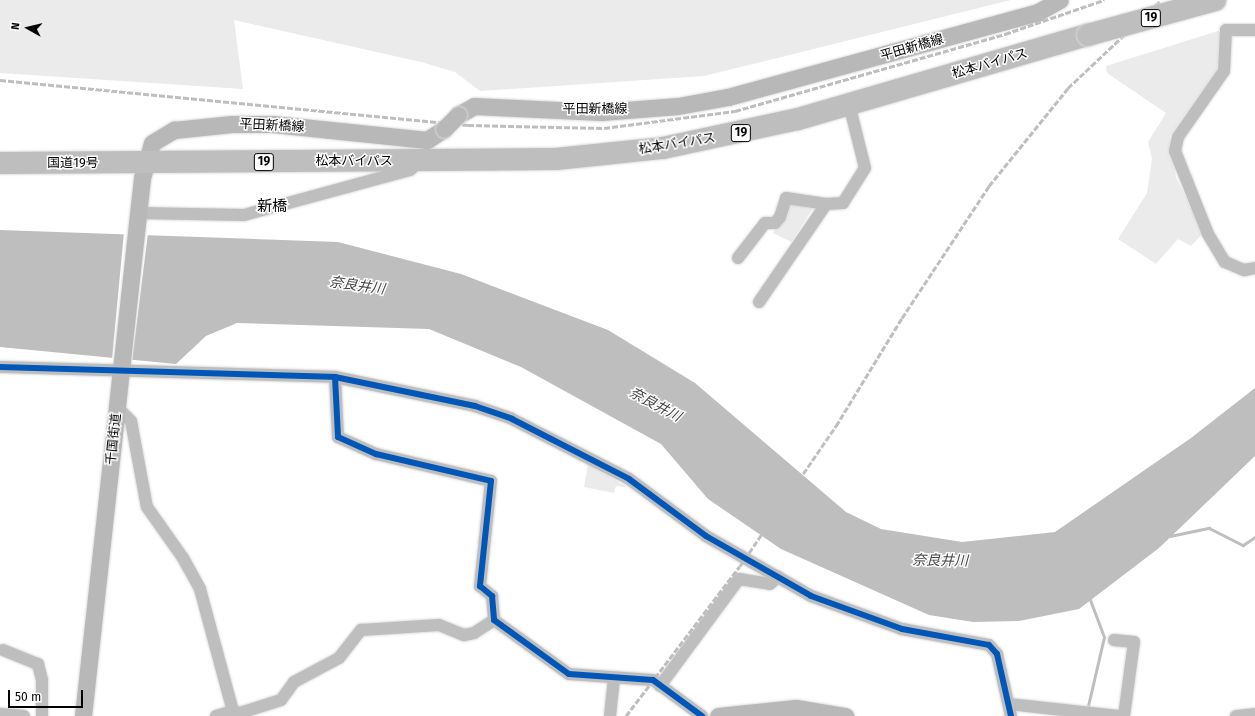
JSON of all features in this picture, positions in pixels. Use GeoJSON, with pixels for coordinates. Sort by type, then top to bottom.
{"type":"FeatureCollection","features":[{"type":"Feature","properties":{"kind":"highway","name":"松本バイパス"},"geometry":{"type":"LineString","coordinates":[[145,162],[380,170],[420,160],[556,159],[663,148],[757,129],[1214,0]]}},
{"type":"Feature","properties":{"kind":"highway","name":"国道19号"},"geometry":{"type":"LineString","coordinates":[[0,163],[145,162]]}},
{"type":"Feature","properties":{"kind":"main road","name":"平田新橋線"},"geometry":{"type":"LineString","coordinates":[[145,162],[152,143],[158,136],[174,130],[219,124],[273,124],[427,140],[444,129],[458,115],[474,106],[601,112],[678,106],[728,97],[1038,12],[1060,0]]}},
{"type":"Feature","properties":{"kind":"main road","name":"千国街道"},"geometry":{"type":"LineString","coordinates":[[83,716],[145,162]]}},
{"type":"Feature","properties":{"kind":"main road"},"geometry":{"type":"LineString","coordinates":[[718,716],[796,708],[845,716]]}},
{"type":"Feature","properties":{"kind":"street"},"geometry":{"type":"LineString","coordinates":[[1255,30],[1226,30],[1224,71],[1178,137],[1175,151],[1208,234],[1225,262],[1244,270],[1255,268]]}},
{"type":"Feature","properties":{"kind":"street"},"geometry":{"type":"LineString","coordinates":[[738,258],[765,223],[775,223],[780,217],[786,198],[826,204],[843,203],[865,168],[849,104]]}},
{"type":"Feature","properties":{"kind":"street"},"geometry":{"type":"LineString","coordinates":[[138,216],[238,216],[380,170]]}},
{"type":"Feature","properties":{"kind":"street"},"geometry":{"type":"LineString","coordinates":[[759,302],[826,204]]}},
{"type":"Feature","properties":{"kind":"street"},"geometry":{"type":"LineString","coordinates":[[0,367],[121,366],[335,377],[475,406],[512,419],[629,479],[706,536],[812,596],[902,629],[989,645],[997,654],[1010,710],[1088,711],[1118,716]]}},
{"type":"Feature","properties":{"kind":"street"},"geometry":{"type":"LineString","coordinates":[[335,377],[338,436],[376,454],[491,481],[480,586],[492,596],[494,620],[569,674],[653,680],[702,716]]}},
{"type":"Feature","properties":{"kind":"street"},"geometry":{"type":"LineString","coordinates":[[117,408],[131,421],[147,507],[183,558],[200,589],[233,711]]}},
{"type":"Feature","properties":{"kind":"street"},"geometry":{"type":"LineString","coordinates":[[660,686],[739,579],[770,584],[778,577]]}},
{"type":"Feature","properties":{"kind":"street"},"geometry":{"type":"LineString","coordinates":[[216,716],[233,711],[240,713],[281,700],[294,682],[339,658],[361,630],[439,624],[464,635],[474,633],[494,620]]}},
{"type":"Feature","properties":{"kind":"street"},"geometry":{"type":"LineString","coordinates":[[1114,640],[1134,642],[1124,716]]}},
{"type":"Feature","properties":{"kind":"street"},"geometry":{"type":"LineString","coordinates":[[3,650],[38,664],[42,680],[42,716]]}},
{"type":"Feature","properties":{"kind":"street"},"geometry":{"type":"LineString","coordinates":[[610,716],[614,678]]}},
{"type":"Feature","properties":{"kind":"street"},"geometry":{"type":"LineString","coordinates":[[0,714],[24,716]]}},
{"type":"Feature","properties":{"kind":"street"},"geometry":{"type":"LineString","coordinates":[[1236,716],[1255,714]]}},
{"type":"Feature","properties":{"kind":"shaded area"},"geometry":{"type":"Polygon","coordinates":[[[0,0],[1011,0],[704,76],[480,91],[455,72],[421,62],[234,20],[243,89],[0,73],[0,0]]]}},
{"type":"Feature","properties":{"kind":"shaded area"},"geometry":{"type":"Polygon","coordinates":[[[1218,31],[1222,33],[1217,71],[1170,136],[1176,177],[1203,233],[1191,246],[1178,239],[1156,264],[1118,239],[1147,193],[1152,159],[1148,142],[1166,113],[1107,73],[1106,66],[1218,31]]]}},
{"type":"Feature","properties":{"kind":"shaded area"},"geometry":{"type":"Polygon","coordinates":[[[791,203],[815,205],[791,242],[773,233],[791,203]]]}},
{"type":"Feature","properties":{"kind":"shaded area"},"geometry":{"type":"Polygon","coordinates":[[[588,464],[627,487],[616,486],[614,493],[584,487],[588,464]]]}},
{"type":"Feature","properties":{"kind":"water","name":"奈良井川"},"geometry":{"type":"Polygon","coordinates":[[[0,230],[338,242],[461,274],[608,330],[695,383],[846,512],[881,529],[962,542],[1055,532],[1191,438],[1255,388],[1255,456],[1159,548],[1079,609],[1019,621],[973,622],[929,615],[781,549],[708,499],[661,444],[521,367],[429,329],[237,323],[206,336],[176,364],[0,347],[0,230]]]}},
{"type":"Feature","properties":{"kind":"pier"},"geometry":{"type":"Polygon","coordinates":[[[124,232],[148,233],[132,361],[112,359],[124,232]]]}},
{"type":"Feature","properties":{"kind":"waterway"},"geometry":{"type":"LineString","coordinates":[[1170,536],[1209,528],[1243,545],[1255,537]]}},
{"type":"Feature","properties":{"kind":"waterway"},"geometry":{"type":"LineString","coordinates":[[1087,710],[1104,637],[1089,597]]}},
{"type":"Feature","properties":{"kind":"railway"},"geometry":{"type":"LineString","coordinates":[[0,80],[468,125],[604,128],[735,111],[1005,34],[1104,0]]}},
{"type":"Feature","properties":{"kind":"railway"},"geometry":{"type":"LineString","coordinates":[[626,716],[740,566],[836,426],[902,318],[989,186],[1068,88],[1161,0]]}},
{"type":"Feature","properties":{"kind":"cycle path"},"geometry":{"type":"LineString","coordinates":[[0,367],[335,377],[475,406],[512,419],[629,479],[706,536],[811,596],[902,629],[989,645],[997,654],[1011,716]]}},
{"type":"Feature","properties":{"kind":"cycle path"},"geometry":{"type":"LineString","coordinates":[[335,377],[338,437],[376,454],[491,481],[480,586],[492,596],[494,620],[569,674],[653,680],[702,716]]}},
{"type":"Feature","properties":{"kind":"district","name":"新橋"},"geometry":{"type":"Point","coordinates":[272,207]}}]}
